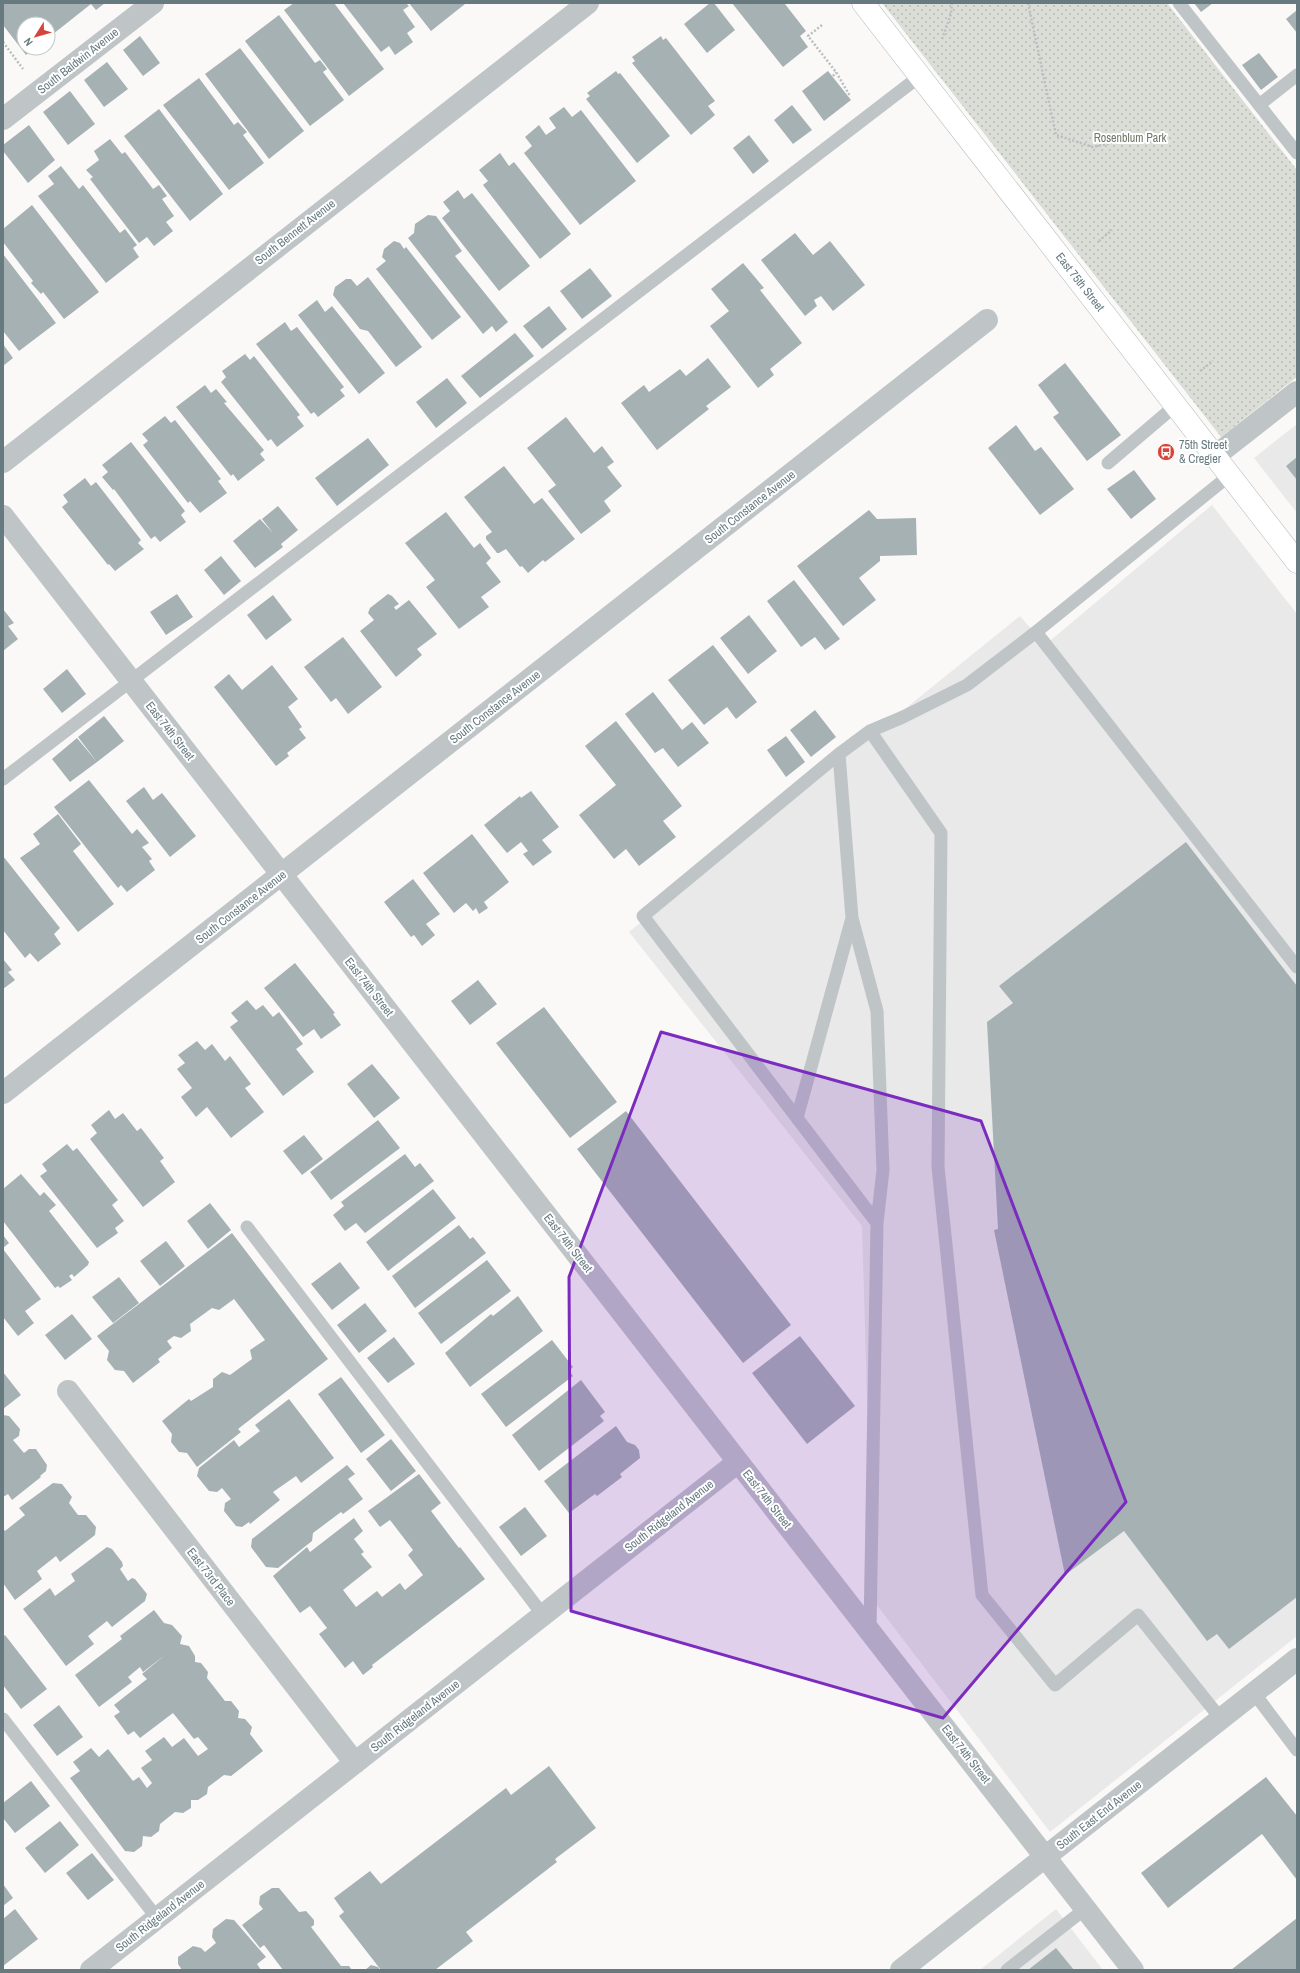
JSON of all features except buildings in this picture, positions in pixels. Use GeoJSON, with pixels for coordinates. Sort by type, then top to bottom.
{"type":"FeatureCollection","features":[{"type":"Feature","properties":{"kind":"main road","name":"East 75th Street"},"geometry":{"type":"LineString","coordinates":[[863,3],[1297,562]]}},
{"type":"Feature","properties":{"kind":"street","name":"South Baldwin Avenue"},"geometry":{"type":"LineString","coordinates":[[3,119],[152,3]]}},
{"type":"Feature","properties":{"kind":"street","name":"South Bennett Avenue"},"geometry":{"type":"LineString","coordinates":[[3,462],[588,3]]}},
{"type":"Feature","properties":{"kind":"street","name":"South Constance Avenue"},"geometry":{"type":"LineString","coordinates":[[3,1093],[987,320]]}},
{"type":"Feature","properties":{"kind":"street"},"geometry":{"type":"LineString","coordinates":[[1215,456],[1297,392]]}},
{"type":"Feature","properties":{"kind":"street","name":"East 74th Street"},"geometry":{"type":"LineString","coordinates":[[3,516],[1133,1970]]}},
{"type":"Feature","properties":{"kind":"street","name":"East 73rd Place"},"geometry":{"type":"LineString","coordinates":[[68,1391],[355,1763]]}},
{"type":"Feature","properties":{"kind":"street","name":"South Ridgeland Avenue"},"geometry":{"type":"LineString","coordinates":[[91,1970],[738,1462]]}},
{"type":"Feature","properties":{"kind":"street","name":"South East End Avenue"},"geometry":{"type":"LineString","coordinates":[[901,1970],[1297,1659]]}},
{"type":"Feature","properties":{"kind":"lane"},"geometry":{"type":"LineString","coordinates":[[1179,3],[1297,153]]}},
{"type":"Feature","properties":{"kind":"lane"},"geometry":{"type":"LineString","coordinates":[[3,779],[920,76]]}},
{"type":"Feature","properties":{"kind":"lane"},"geometry":{"type":"LineString","coordinates":[[1259,105],[1297,76]]}},
{"type":"Feature","properties":{"kind":"lane"},"geometry":{"type":"LineString","coordinates":[[1108,463],[1176,405]]}},
{"type":"Feature","properties":{"kind":"lane"},"geometry":{"type":"LineString","coordinates":[[877,1223],[643,916],[839,754],[870,731],[903,717],[967,685],[1036,632],[1230,475]]}},
{"type":"Feature","properties":{"kind":"lane"},"geometry":{"type":"LineString","coordinates":[[1036,632],[1297,967]]}},
{"type":"Feature","properties":{"kind":"lane"},"geometry":{"type":"LineString","coordinates":[[870,731],[941,833],[938,1167],[982,1595],[1055,1685],[1138,1615],[1221,1719]]}},
{"type":"Feature","properties":{"kind":"lane"},"geometry":{"type":"LineString","coordinates":[[839,754],[852,918],[877,1011],[883,1170],[877,1223],[870,1631]]}},
{"type":"Feature","properties":{"kind":"lane"},"geometry":{"type":"LineString","coordinates":[[797,1118],[852,918]]}},
{"type":"Feature","properties":{"kind":"lane"},"geometry":{"type":"LineString","coordinates":[[247,1227],[543,1615]]}},
{"type":"Feature","properties":{"kind":"lane"},"geometry":{"type":"LineString","coordinates":[[1254,1693],[1297,1750]]}},
{"type":"Feature","properties":{"kind":"lane"},"geometry":{"type":"LineString","coordinates":[[3,1719],[157,1918]]}},
{"type":"Feature","properties":{"kind":"lane"},"geometry":{"type":"LineString","coordinates":[[1007,1970],[1085,1909]]}},
{"type":"Feature","properties":{"kind":"path"},"geometry":{"type":"LineString","coordinates":[[942,39],[951,14],[952,3]]}},
{"type":"Feature","properties":{"kind":"path"},"geometry":{"type":"LineString","coordinates":[[1028,3],[1056,135],[1093,147],[1137,137]]}},
{"type":"Feature","properties":{"kind":"path"},"geometry":{"type":"LineString","coordinates":[[822,25],[808,36],[836,72],[850,96]]}},
{"type":"Feature","properties":{"kind":"path"},"geometry":{"type":"LineString","coordinates":[[3,42],[24,71]]}},
{"type":"Feature","properties":{"kind":"path"},"geometry":{"type":"LineString","coordinates":[[833,76],[836,72]]}},
{"type":"Feature","properties":{"kind":"path"},"geometry":{"type":"LineString","coordinates":[[1099,241],[1112,230]]}},
{"type":"Feature","properties":{"kind":"path"},"geometry":{"type":"LineString","coordinates":[[1200,371],[1213,361]]}},
{"type":"Feature","properties":{"kind":"highlighted area"},"geometry":{"type":"Polygon","coordinates":[[[661,1032],[981,1121],[1126,1502],[943,1718],[571,1611],[569,1277],[661,1032]]]}},
{"type":"Feature","properties":{"kind":"shaded area"},"geometry":{"type":"Polygon","coordinates":[[[1297,424],[1297,513],[1254,458],[1297,424]]]}},
{"type":"Feature","properties":{"kind":"shaded area"},"geometry":{"type":"Polygon","coordinates":[[[1212,505],[1297,614],[1297,1636],[1050,1832],[873,1600],[862,1226],[629,932],[1020,616],[1045,645],[1212,505]]]}},
{"type":"Feature","properties":{"kind":"shaded area"},"geometry":{"type":"Polygon","coordinates":[[[1056,1909],[1103,1970],[980,1970],[1056,1909]]]}},
{"type":"Feature","properties":{"kind":"green space","name":"Rosenblum Park"},"geometry":{"type":"Polygon","coordinates":[[[882,3],[1167,3],[1297,170],[1297,377],[1221,437],[882,3]]]}},
{"type":"Feature","properties":{"kind":"place","name":"75th Street & Cregier"},"geometry":{"type":"Point","coordinates":[1166,452]}}]}
